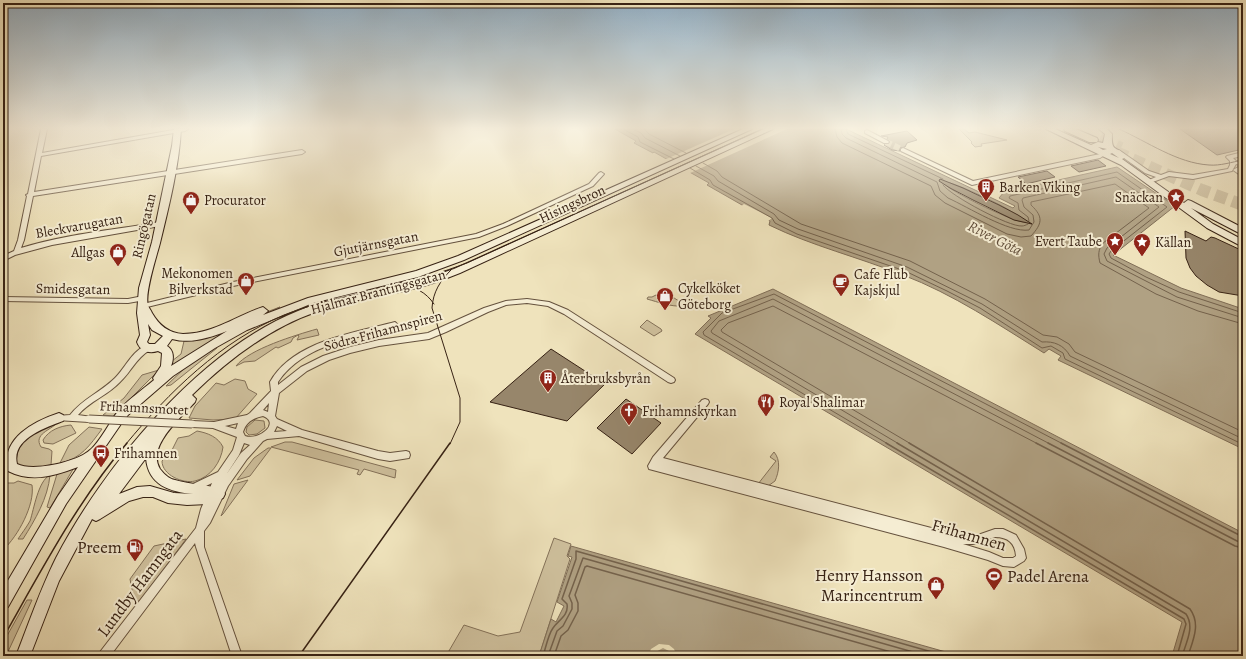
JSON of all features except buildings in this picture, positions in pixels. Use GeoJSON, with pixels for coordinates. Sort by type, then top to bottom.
{"type":"FeatureCollection","features":[{"type":"Feature","properties":{"kind":"main road","name":"Ringögatan"},"geometry":{"type":"LineString","coordinates":[[147,348],[142,342],[144,335],[142,313],[144,288],[174,160]]}},
{"type":"Feature","properties":{"kind":"main road","name":"Hisingsbron"},"geometry":{"type":"LineString","coordinates":[[488,247],[679,160]]}},
{"type":"Feature","properties":{"kind":"main road","name":"Hisingsbron"},"geometry":{"type":"LineString","coordinates":[[496,254],[700,160]]}},
{"type":"Feature","properties":{"kind":"main road"},"geometry":{"type":"LineString","coordinates":[[1120,160],[1156,179],[1210,226],[1243,244]]}},
{"type":"Feature","properties":{"kind":"main road"},"geometry":{"type":"LineString","coordinates":[[1127,160],[1156,179],[1184,201],[1243,232]]}},
{"type":"Feature","properties":{"kind":"main road","name":"Hjalmar Brantingsgatan"},"geometry":{"type":"LineString","coordinates":[[5,597],[62,500],[93,454],[124,412],[169,374],[216,342],[273,314],[330,294],[418,274],[488,247]]}},
{"type":"Feature","properties":{"kind":"main road","name":"Hjalmar Brantingsgatan"},"geometry":{"type":"LineString","coordinates":[[23,656],[49,588],[75,536],[96,502],[145,438],[176,404],[234,352],[259,335],[309,310],[336,301],[400,288],[436,278],[496,254]]}},
{"type":"Feature","properties":{"kind":"main road"},"geometry":{"type":"LineString","coordinates":[[75,536],[96,515],[157,436],[217,373],[247,350],[271,334],[299,319],[356,301],[384,295],[400,288]]}},
{"type":"Feature","properties":{"kind":"main road"},"geometry":{"type":"LineString","coordinates":[[143,302],[148,310],[152,322],[157,328],[169,334],[183,338],[198,337],[286,303],[319,295],[330,294]]}},
{"type":"Feature","properties":{"kind":"main road"},"geometry":{"type":"LineString","coordinates":[[160,347],[167,341],[169,334]]}},
{"type":"Feature","properties":{"kind":"main road"},"geometry":{"type":"LineString","coordinates":[[144,395],[166,367],[168,359],[167,351],[160,347],[147,348]]}},
{"type":"Feature","properties":{"kind":"main road"},"geometry":{"type":"LineString","coordinates":[[60,418],[40,424],[17,440],[10,454],[12,467],[25,472],[51,470],[71,465],[93,454]]}},
{"type":"Feature","properties":{"kind":"main road"},"geometry":{"type":"LineString","coordinates":[[157,436],[151,454],[152,462],[157,475],[171,485],[194,488],[214,495]]}},
{"type":"Feature","properties":{"kind":"main road"},"geometry":{"type":"LineString","coordinates":[[96,515],[120,499],[130,494],[141,492],[152,491],[174,498],[214,495]]}},
{"type":"Feature","properties":{"kind":"street"},"geometry":{"type":"LineString","coordinates":[[16,251],[21,240],[37,160]]}},
{"type":"Feature","properties":{"kind":"street"},"geometry":{"type":"LineString","coordinates":[[30,195],[254,160]]}},
{"type":"Feature","properties":{"kind":"street"},"geometry":{"type":"LineString","coordinates":[[923,160],[972,183],[1037,160]]}},
{"type":"Feature","properties":{"kind":"street"},"geometry":{"type":"LineString","coordinates":[[1130,160],[1156,179],[1174,174],[1200,176],[1237,169]]}},
{"type":"Feature","properties":{"kind":"street"},"geometry":{"type":"LineString","coordinates":[[1232,160],[1237,169]]}},
{"type":"Feature","properties":{"kind":"street"},"geometry":{"type":"LineString","coordinates":[[1232,160],[1233,165],[1243,176]]}},
{"type":"Feature","properties":{"kind":"street","name":"Gjutjärnsgatan"},"geometry":{"type":"LineString","coordinates":[[143,302],[477,236],[498,229],[516,219],[591,185],[602,174]]}},
{"type":"Feature","properties":{"kind":"street","name":"Bleckvarugatan"},"geometry":{"type":"LineString","coordinates":[[4,258],[16,251],[35,246],[160,224]]}},
{"type":"Feature","properties":{"kind":"street","name":"Smidesgatan"},"geometry":{"type":"LineString","coordinates":[[3,299],[143,302]]}},
{"type":"Feature","properties":{"kind":"street","name":"Södra Frihamnspiren"},"geometry":{"type":"LineString","coordinates":[[250,417],[275,392],[304,369],[326,358],[379,343],[429,336],[506,302],[527,300],[549,304],[566,312],[671,380]]}},
{"type":"Feature","properties":{"kind":"street","name":"Södra Frihamnspiren"},"geometry":{"type":"LineString","coordinates":[[272,418],[275,392],[274,382],[290,364],[305,354],[338,340],[395,325]]}},
{"type":"Feature","properties":{"kind":"street","name":"Frihamnsmotet"},"geometry":{"type":"LineString","coordinates":[[72,418],[81,406],[116,382],[136,356],[147,348]]}},
{"type":"Feature","properties":{"kind":"street"},"geometry":{"type":"LineString","coordinates":[[656,460],[705,402]]}},
{"type":"Feature","properties":{"kind":"street"},"geometry":{"type":"LineString","coordinates":[[300,433],[263,438],[249,442],[240,436],[240,426],[250,417],[263,413],[300,433],[390,458],[406,455]]}},
{"type":"Feature","properties":{"kind":"street","name":"Frihamnsmotet"},"geometry":{"type":"LineString","coordinates":[[60,418],[214,425],[250,417]]}},
{"type":"Feature","properties":{"kind":"street"},"geometry":{"type":"LineString","coordinates":[[263,438],[272,429],[272,418]]}},
{"type":"Feature","properties":{"kind":"street","name":"Frihamnsmotet"},"geometry":{"type":"LineString","coordinates":[[214,425],[240,436]]}},
{"type":"Feature","properties":{"kind":"street","name":"Lundby Hamngata"},"geometry":{"type":"LineString","coordinates":[[237,656],[200,547],[200,521],[214,495],[222,474],[238,450],[240,436]]}},
{"type":"Feature","properties":{"kind":"street","name":"Lundby Hamngata"},"geometry":{"type":"LineString","coordinates":[[214,495],[244,456],[263,438]]}},
{"type":"Feature","properties":{"kind":"street","name":"Frihamnen"},"geometry":{"type":"LineString","coordinates":[[656,460],[962,540],[975,540],[995,533],[1003,533],[1013,538],[1020,549],[1021,558],[1014,563],[1003,562],[989,556],[944,543],[652,466],[656,460]]}},
{"type":"Feature","properties":{"kind":"street"},"geometry":{"type":"LineString","coordinates":[[194,488],[222,474]]}},
{"type":"Feature","properties":{"kind":"street","name":"Lundby Hamngata"},"geometry":{"type":"LineString","coordinates":[[104,656],[200,528]]}},
{"type":"Feature","properties":{"kind":"shaded area"},"geometry":{"type":"Polygon","coordinates":[[[656,295],[671,297],[683,306],[669,305],[647,299],[648,297],[656,295]]]}},
{"type":"Feature","properties":{"kind":"shaded area"},"geometry":{"type":"Polygon","coordinates":[[[280,307],[256,318],[173,367],[170,367],[172,361],[181,354],[184,341],[207,338],[235,324],[280,307]]]}},
{"type":"Feature","properties":{"kind":"shaded area"},"geometry":{"type":"Polygon","coordinates":[[[647,320],[662,331],[654,336],[640,327],[647,320]]]}},
{"type":"Feature","properties":{"kind":"shaded area"},"geometry":{"type":"Polygon","coordinates":[[[317,329],[319,335],[297,340],[298,335],[317,329]]]}},
{"type":"Feature","properties":{"kind":"shaded area"},"geometry":{"type":"Polygon","coordinates":[[[298,335],[293,338],[291,342],[278,348],[276,347],[255,361],[244,362],[236,366],[242,360],[262,348],[298,335]]]}},
{"type":"Feature","properties":{"kind":"shaded area"},"geometry":{"type":"Polygon","coordinates":[[[216,346],[217,348],[171,385],[166,386],[189,364],[216,346]]]}},
{"type":"Feature","properties":{"kind":"shaded area"},"geometry":{"type":"Polygon","coordinates":[[[159,370],[113,416],[103,415],[124,398],[142,375],[159,370]]]}},
{"type":"Feature","properties":{"kind":"shaded area"},"geometry":{"type":"Polygon","coordinates":[[[235,379],[245,381],[248,389],[257,394],[235,419],[213,420],[189,418],[195,406],[216,383],[224,385],[235,379]]]}},
{"type":"Feature","properties":{"kind":"shaded area"},"geometry":{"type":"Polygon","coordinates":[[[255,420],[264,421],[265,428],[257,434],[249,435],[246,432],[247,427],[255,420]]]}},
{"type":"Feature","properties":{"kind":"shaded area"},"geometry":{"type":"Polygon","coordinates":[[[57,423],[39,439],[41,447],[52,451],[51,465],[33,468],[24,467],[15,463],[14,450],[27,435],[57,423]]]}},
{"type":"Feature","properties":{"kind":"shaded area"},"geometry":{"type":"Polygon","coordinates":[[[71,425],[76,433],[53,444],[44,443],[43,440],[45,437],[52,431],[63,426],[71,425]]]}},
{"type":"Feature","properties":{"kind":"shaded area"},"geometry":{"type":"Polygon","coordinates":[[[89,427],[102,429],[89,446],[79,455],[60,463],[69,445],[89,427]]]}},
{"type":"Feature","properties":{"kind":"shaded area"},"geometry":{"type":"Polygon","coordinates":[[[197,431],[212,436],[218,441],[223,447],[222,453],[214,468],[206,476],[190,482],[179,480],[165,470],[162,461],[172,450],[178,438],[189,436],[197,431]]]}},
{"type":"Feature","properties":{"kind":"shaded area"},"geometry":{"type":"Polygon","coordinates":[[[285,442],[292,442],[396,470],[395,478],[364,469],[360,475],[357,474],[359,470],[271,447],[285,442]]]}},
{"type":"Feature","properties":{"kind":"shaded area"},"geometry":{"type":"Polygon","coordinates":[[[268,448],[271,448],[250,476],[237,480],[254,458],[268,448]]]}},
{"type":"Feature","properties":{"kind":"shaded area"},"geometry":{"type":"Polygon","coordinates":[[[774,452],[778,459],[779,466],[775,481],[768,486],[758,484],[776,461],[770,457],[774,452]]]}},
{"type":"Feature","properties":{"kind":"shaded area"},"geometry":{"type":"Polygon","coordinates":[[[75,466],[50,508],[47,507],[57,474],[75,466]]]}},
{"type":"Feature","properties":{"kind":"shaded area"},"geometry":{"type":"Polygon","coordinates":[[[50,475],[47,492],[36,516],[23,539],[18,539],[30,521],[42,483],[50,475]]]}},
{"type":"Feature","properties":{"kind":"shaded area"},"geometry":{"type":"Polygon","coordinates":[[[248,480],[223,514],[221,516],[234,484],[248,480]]]}},
{"type":"Feature","properties":{"kind":"shaded area"},"geometry":{"type":"Polygon","coordinates":[[[18,481],[32,485],[31,502],[20,529],[3,550],[3,483],[14,483],[18,481]]]}},
{"type":"Feature","properties":{"kind":"shaded area"},"geometry":{"type":"Polygon","coordinates":[[[554,538],[571,544],[567,556],[570,559],[539,656],[446,656],[464,625],[498,636],[520,632],[554,538]]]}},
{"type":"Feature","properties":{"kind":"shaded area"},"geometry":{"type":"Polygon","coordinates":[[[186,539],[140,601],[134,601],[130,579],[154,546],[186,539]]]}},
{"type":"Feature","properties":{"kind":"shaded area"},"geometry":{"type":"Polygon","coordinates":[[[27,600],[32,600],[6,656],[3,656],[3,643],[27,600]]]}},
{"type":"Feature","properties":{"kind":"water","name":"River Göta"},"geometry":{"type":"Polygon","coordinates":[[[668,160],[911,160],[1013,208],[1015,206],[999,198],[1004,192],[1117,167],[1175,206],[1113,255],[1181,288],[1243,309],[1243,449],[1058,360],[1061,356],[1049,349],[1044,353],[993,321],[940,291],[903,275],[818,245],[769,225],[770,221],[707,185],[709,183],[668,160]],[[950,183],[947,186],[986,207],[1010,218],[1025,222],[1003,206],[950,183]]]}},
{"type":"Feature","properties":{"kind":"water"},"geometry":{"type":"Polygon","coordinates":[[[773,289],[1243,533],[1243,656],[1172,656],[1182,622],[695,334],[711,318],[708,316],[773,289]]]}},
{"type":"Feature","properties":{"kind":"water"},"geometry":{"type":"Polygon","coordinates":[[[571,546],[960,656],[539,656],[551,619],[556,622],[564,606],[557,602],[572,557],[568,556],[571,546]]]}},
{"type":"Feature","properties":{"kind":"pier"},"geometry":{"type":"Polygon","coordinates":[[[665,160],[719,160],[688,174],[665,160]]]}},
{"type":"Feature","properties":{"kind":"pier"},"geometry":{"type":"Polygon","coordinates":[[[744,204],[772,218],[767,222],[740,207],[744,204]]]}},
{"type":"Feature","properties":{"kind":"pier"},"geometry":{"type":"Polygon","coordinates":[[[659,644],[669,645],[674,649],[677,656],[672,656],[669,651],[663,648],[654,653],[656,656],[648,656],[651,649],[659,644]]]}},
{"type":"Feature","properties":{"kind":"tunnel"},"geometry":{"type":"LineString","coordinates":[[1134,160],[1202,190],[1243,205]]}},
{"type":"Feature","properties":{"kind":"tram line"},"geometry":{"type":"LineString","coordinates":[[126,444],[178,387],[218,354],[261,326],[297,310],[440,273],[467,263],[694,160]]}},
{"type":"Feature","properties":{"kind":"tram line"},"geometry":{"type":"LineString","coordinates":[[1185,160],[1209,165],[1226,164],[1243,160]]}},
{"type":"Feature","properties":{"kind":"tram line"},"geometry":{"type":"LineString","coordinates":[[433,303],[438,287],[451,270]]}},
{"type":"Feature","properties":{"kind":"tram line"},"geometry":{"type":"LineString","coordinates":[[401,284],[420,291],[433,303]]}},
{"type":"Feature","properties":{"kind":"tram line"},"geometry":{"type":"LineString","coordinates":[[433,303],[432,308],[460,398],[460,422],[450,444]]}},
{"type":"Feature","properties":{"kind":"tram line"},"geometry":{"type":"LineString","coordinates":[[3,638],[60,538],[92,489],[127,443]]}},
{"type":"Feature","properties":{"kind":"tram line"},"geometry":{"type":"LineString","coordinates":[[299,656],[450,443]]}},
{"type":"Feature","properties":{"kind":"place","name":"Barken Viking"},"geometry":{"type":"Point","coordinates":[986,202]}},
{"type":"Feature","properties":{"kind":"place","name":"Snäckan"},"geometry":{"type":"Point","coordinates":[1176,212]}},
{"type":"Feature","properties":{"kind":"place","name":"Procurator"},"geometry":{"type":"Point","coordinates":[191,215]}},
{"type":"Feature","properties":{"kind":"place","name":"Evert Taube"},"geometry":{"type":"Point","coordinates":[1115,256]}},
{"type":"Feature","properties":{"kind":"place","name":"Källan"},"geometry":{"type":"Point","coordinates":[1142,257]}},
{"type":"Feature","properties":{"kind":"place","name":"Allgas"},"geometry":{"type":"Point","coordinates":[118,267]}},
{"type":"Feature","properties":{"kind":"place","name":"Mekonomen Bilverkstad"},"geometry":{"type":"Point","coordinates":[246,296]}},
{"type":"Feature","properties":{"kind":"place","name":"Cafe Flub Kajskjul"},"geometry":{"type":"Point","coordinates":[841,297]}},
{"type":"Feature","properties":{"kind":"place","name":"Cykelköket Göteborg"},"geometry":{"type":"Point","coordinates":[665,311]}},
{"type":"Feature","properties":{"kind":"place","name":"Återbruksbyrån"},"geometry":{"type":"Point","coordinates":[548,393]}},
{"type":"Feature","properties":{"kind":"place","name":"Royal Shalimar"},"geometry":{"type":"Point","coordinates":[766,417]}},
{"type":"Feature","properties":{"kind":"place","name":"Frihamnskyrkan"},"geometry":{"type":"Point","coordinates":[629,426]}},
{"type":"Feature","properties":{"kind":"place","name":"Frihamnen"},"geometry":{"type":"Point","coordinates":[101,468]}},
{"type":"Feature","properties":{"kind":"place","name":"Preem"},"geometry":{"type":"Point","coordinates":[135,562]}},
{"type":"Feature","properties":{"kind":"place","name":"Padel Arena"},"geometry":{"type":"Point","coordinates":[994,591]}},
{"type":"Feature","properties":{"kind":"place","name":"Henry Hansson Marincentrum"},"geometry":{"type":"Point","coordinates":[936,600]}}]}
